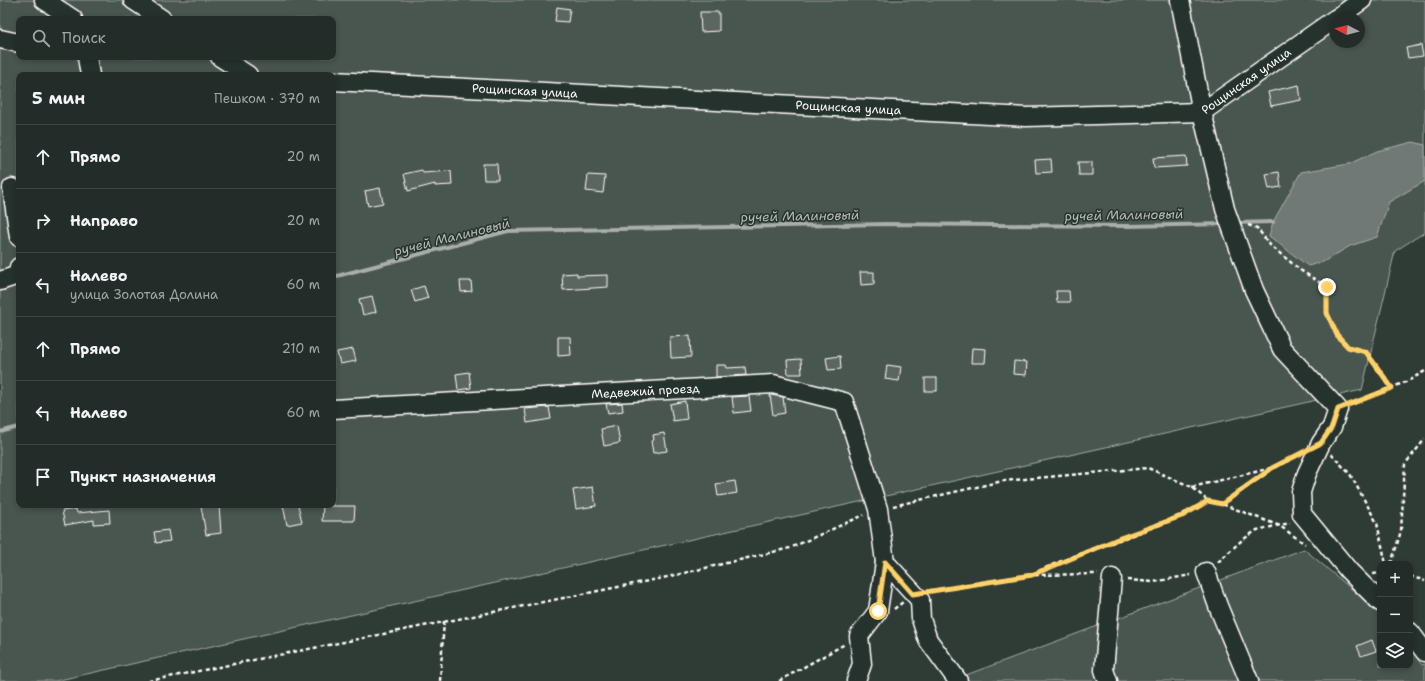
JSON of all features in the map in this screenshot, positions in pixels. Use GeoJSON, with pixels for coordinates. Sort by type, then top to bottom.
{"type":"FeatureCollection","features":[{"type":"Feature","properties":{"kind":"lane"},"geometry":{"type":"LineString","coordinates":[[44,0],[68,16]]}},
{"type":"Feature","properties":{"kind":"lane"},"geometry":{"type":"LineString","coordinates":[[133,0],[157,16]]}},
{"type":"Feature","properties":{"kind":"lane"},"geometry":{"type":"LineString","coordinates":[[1180,0],[1202,112],[1225,209],[1257,297],[1282,349],[1338,409],[1332,427],[1321,443],[1300,492],[1302,514],[1349,571],[1377,599]]}},
{"type":"Feature","properties":{"kind":"lane","name":"Рощинская улица"},"geometry":{"type":"LineString","coordinates":[[1346,12],[1362,0]]}},
{"type":"Feature","properties":{"kind":"lane","name":"Рощинская улица"},"geometry":{"type":"LineString","coordinates":[[336,80],[1026,117],[1202,112],[1329,24]]}},
{"type":"Feature","properties":{"kind":"lane"},"geometry":{"type":"LineString","coordinates":[[0,39],[16,42]]}},
{"type":"Feature","properties":{"kind":"lane"},"geometry":{"type":"LineString","coordinates":[[88,60],[90,72]]}},
{"type":"Feature","properties":{"kind":"lane"},"geometry":{"type":"LineString","coordinates":[[225,60],[243,72]]}},
{"type":"Feature","properties":{"kind":"lane"},"geometry":{"type":"LineString","coordinates":[[10,189],[16,221]]}},
{"type":"Feature","properties":{"kind":"lane"},"geometry":{"type":"LineString","coordinates":[[0,281],[16,277]]}},
{"type":"Feature","properties":{"kind":"lane","name":"Медвежий проезд"},"geometry":{"type":"LineString","coordinates":[[336,409],[773,384],[844,402],[878,509]]}},
{"type":"Feature","properties":{"kind":"lane"},"geometry":{"type":"LineString","coordinates":[[856,681],[862,664],[859,636],[878,611],[885,562],[878,509]]}},
{"type":"Feature","properties":{"kind":"lane"},"geometry":{"type":"LineString","coordinates":[[885,562],[920,600],[921,619],[928,640],[958,681]]}},
{"type":"Feature","properties":{"kind":"lane"},"geometry":{"type":"LineString","coordinates":[[1206,572],[1218,606],[1249,681]]}},
{"type":"Feature","properties":{"kind":"lane"},"geometry":{"type":"LineString","coordinates":[[1108,681],[1104,670],[1112,578]]}},
{"type":"Feature","properties":{"kind":"lane"},"geometry":{"type":"LineString","coordinates":[[1411,633],[1425,652]]}},
{"type":"Feature","properties":{"kind":"path"},"geometry":{"type":"LineString","coordinates":[[1243,224],[1257,228],[1270,245],[1300,270],[1327,287],[1327,313],[1337,335],[1348,347],[1366,352],[1392,388]]}},
{"type":"Feature","properties":{"kind":"path"},"geometry":{"type":"LineString","coordinates":[[1338,409],[1392,388],[1425,371]]}},
{"type":"Feature","properties":{"kind":"path"},"geometry":{"type":"LineString","coordinates":[[1392,561],[1401,531],[1405,464],[1425,439]]}},
{"type":"Feature","properties":{"kind":"path"},"geometry":{"type":"LineString","coordinates":[[1321,443],[1350,474],[1377,523],[1385,561]]}},
{"type":"Feature","properties":{"kind":"path"},"geometry":{"type":"LineString","coordinates":[[1222,504],[1272,468],[1300,454]]}},
{"type":"Feature","properties":{"kind":"path"},"geometry":{"type":"LineString","coordinates":[[149,681],[663,578],[790,548],[878,509],[1003,481],[1148,468],[1192,486],[1208,501],[1222,504],[1280,526],[1308,546]]}},
{"type":"Feature","properties":{"kind":"path"},"geometry":{"type":"LineString","coordinates":[[1192,486],[1272,468]]}},
{"type":"Feature","properties":{"kind":"path"},"geometry":{"type":"LineString","coordinates":[[1032,575],[1113,541],[1182,516],[1208,501]]}},
{"type":"Feature","properties":{"kind":"path"},"geometry":{"type":"LineString","coordinates":[[889,613],[913,594],[1032,575],[1097,573],[1112,578],[1153,582],[1206,572],[1241,541],[1257,530],[1290,523],[1302,514]]}},
{"type":"Feature","properties":{"kind":"path"},"geometry":{"type":"LineString","coordinates":[[1413,577],[1425,581]]}},
{"type":"Feature","properties":{"kind":"path"},"geometry":{"type":"LineString","coordinates":[[440,681],[444,621]]}},
{"type":"Feature","properties":{"kind":"path"},"geometry":{"type":"LineString","coordinates":[[779,681],[859,636]]}},
{"type":"Feature","properties":{"kind":"shaded area"},"geometry":{"type":"Polygon","coordinates":[[[0,0],[1425,0],[1425,232],[1395,251],[1362,390],[55,681],[0,681],[0,0]]]}},
{"type":"Feature","properties":{"kind":"shaded area"},"geometry":{"type":"Polygon","coordinates":[[[1413,142],[1425,145],[1425,181],[1389,202],[1377,237],[1350,246],[1323,262],[1308,266],[1269,236],[1273,222],[1301,172],[1349,164],[1377,151],[1413,142]]]}},
{"type":"Feature","properties":{"kind":"shaded area"},"geometry":{"type":"Polygon","coordinates":[[[1304,549],[1377,610],[1377,669],[1413,669],[1413,653],[1422,665],[1425,664],[1425,681],[950,681],[1304,549]]]}},
{"type":"Feature","properties":{"kind":"building"},"geometry":{"type":"Polygon","coordinates":[[[557,7],[570,9],[568,22],[555,21],[557,7]]]}},
{"type":"Feature","properties":{"kind":"building"},"geometry":{"type":"Polygon","coordinates":[[[700,12],[719,12],[719,31],[701,32],[700,12]]]}},
{"type":"Feature","properties":{"kind":"building"},"geometry":{"type":"Polygon","coordinates":[[[1421,45],[1423,56],[1408,58],[1406,48],[1421,45]]]}},
{"type":"Feature","properties":{"kind":"building"},"geometry":{"type":"Polygon","coordinates":[[[1299,85],[1301,100],[1271,106],[1268,92],[1299,85]]]}},
{"type":"Feature","properties":{"kind":"building"},"geometry":{"type":"Polygon","coordinates":[[[1186,156],[1187,166],[1154,168],[1153,158],[1186,156]]]}},
{"type":"Feature","properties":{"kind":"building"},"geometry":{"type":"Polygon","coordinates":[[[1051,159],[1052,172],[1036,173],[1035,160],[1051,159]]]}},
{"type":"Feature","properties":{"kind":"building"},"geometry":{"type":"Polygon","coordinates":[[[1078,162],[1092,162],[1092,175],[1079,175],[1078,162]]]}},
{"type":"Feature","properties":{"kind":"building"},"geometry":{"type":"Polygon","coordinates":[[[483,164],[497,164],[498,180],[484,180],[483,164]]]}},
{"type":"Feature","properties":{"kind":"building"},"geometry":{"type":"Polygon","coordinates":[[[422,170],[423,173],[451,171],[452,185],[435,186],[435,184],[408,191],[404,174],[422,170]]]}},
{"type":"Feature","properties":{"kind":"building"},"geometry":{"type":"Polygon","coordinates":[[[1279,172],[1281,187],[1269,189],[1266,174],[1279,172]]]}},
{"type":"Feature","properties":{"kind":"building"},"geometry":{"type":"Polygon","coordinates":[[[588,175],[605,176],[603,193],[586,191],[588,175]]]}},
{"type":"Feature","properties":{"kind":"building"},"geometry":{"type":"Polygon","coordinates":[[[380,188],[383,203],[368,206],[365,191],[380,188]]]}},
{"type":"Feature","properties":{"kind":"building"},"geometry":{"type":"Polygon","coordinates":[[[860,272],[874,272],[874,284],[861,285],[860,272]]]}},
{"type":"Feature","properties":{"kind":"building"},"geometry":{"type":"Polygon","coordinates":[[[577,273],[577,276],[608,275],[608,287],[563,290],[562,274],[577,273]]]}},
{"type":"Feature","properties":{"kind":"building"},"geometry":{"type":"Polygon","coordinates":[[[460,281],[471,281],[472,291],[461,292],[460,281]]]}},
{"type":"Feature","properties":{"kind":"building"},"geometry":{"type":"Polygon","coordinates":[[[424,286],[428,298],[415,302],[411,290],[424,286]]]}},
{"type":"Feature","properties":{"kind":"building"},"geometry":{"type":"Polygon","coordinates":[[[1056,291],[1069,291],[1070,302],[1057,302],[1056,291]]]}},
{"type":"Feature","properties":{"kind":"building"},"geometry":{"type":"Polygon","coordinates":[[[372,296],[376,312],[363,315],[359,299],[372,296]]]}},
{"type":"Feature","properties":{"kind":"building"},"geometry":{"type":"Polygon","coordinates":[[[690,336],[691,357],[671,358],[670,337],[690,336]]]}},
{"type":"Feature","properties":{"kind":"building"},"geometry":{"type":"Polygon","coordinates":[[[558,337],[570,337],[571,355],[558,356],[558,337]]]}},
{"type":"Feature","properties":{"kind":"building"},"geometry":{"type":"Polygon","coordinates":[[[972,348],[986,349],[985,363],[971,363],[972,348]]]}},
{"type":"Feature","properties":{"kind":"building"},"geometry":{"type":"Polygon","coordinates":[[[353,349],[356,361],[340,364],[337,352],[353,349]]]}},
{"type":"Feature","properties":{"kind":"building"},"geometry":{"type":"Polygon","coordinates":[[[840,356],[841,369],[828,370],[826,358],[840,356]]]}},
{"type":"Feature","properties":{"kind":"building"},"geometry":{"type":"Polygon","coordinates":[[[801,359],[802,374],[788,374],[787,360],[801,359]]]}},
{"type":"Feature","properties":{"kind":"building"},"geometry":{"type":"Polygon","coordinates":[[[1014,361],[1027,362],[1026,375],[1013,374],[1014,361]]]}},
{"type":"Feature","properties":{"kind":"building"},"geometry":{"type":"Polygon","coordinates":[[[716,365],[726,365],[727,368],[745,367],[746,375],[716,377],[716,365]]]}},
{"type":"Feature","properties":{"kind":"building"},"geometry":{"type":"Polygon","coordinates":[[[887,365],[901,367],[899,381],[885,379],[887,365]]]}},
{"type":"Feature","properties":{"kind":"building"},"geometry":{"type":"Polygon","coordinates":[[[469,372],[471,388],[458,390],[456,374],[469,372]]]}},
{"type":"Feature","properties":{"kind":"building"},"geometry":{"type":"Polygon","coordinates":[[[925,378],[937,378],[937,391],[925,391],[925,378]]]}},
{"type":"Feature","properties":{"kind":"building"},"geometry":{"type":"Polygon","coordinates":[[[770,395],[783,397],[785,413],[773,415],[770,395]]]}},
{"type":"Feature","properties":{"kind":"building"},"geometry":{"type":"Polygon","coordinates":[[[749,396],[751,411],[734,413],[732,397],[749,396]]]}},
{"type":"Feature","properties":{"kind":"building"},"geometry":{"type":"Polygon","coordinates":[[[685,401],[687,419],[673,421],[670,404],[685,401]]]}},
{"type":"Feature","properties":{"kind":"building"},"geometry":{"type":"Polygon","coordinates":[[[622,403],[623,411],[608,413],[606,404],[622,403]]]}},
{"type":"Feature","properties":{"kind":"building"},"geometry":{"type":"Polygon","coordinates":[[[549,407],[551,419],[527,423],[525,409],[549,407]]]}},
{"type":"Feature","properties":{"kind":"building"},"geometry":{"type":"Polygon","coordinates":[[[617,426],[620,443],[604,446],[601,429],[617,426]]]}},
{"type":"Feature","properties":{"kind":"building"},"geometry":{"type":"Polygon","coordinates":[[[664,433],[667,451],[653,453],[651,441],[654,440],[653,435],[664,433]]]}},
{"type":"Feature","properties":{"kind":"building"},"geometry":{"type":"Polygon","coordinates":[[[735,481],[737,493],[718,496],[716,484],[735,481]]]}},
{"type":"Feature","properties":{"kind":"building"},"geometry":{"type":"Polygon","coordinates":[[[593,487],[596,506],[576,509],[573,490],[593,487]]]}},
{"type":"Feature","properties":{"kind":"building"},"geometry":{"type":"Polygon","coordinates":[[[355,506],[354,521],[322,521],[323,508],[355,506]]]}},
{"type":"Feature","properties":{"kind":"building"},"geometry":{"type":"Polygon","coordinates":[[[201,508],[219,508],[221,533],[206,535],[201,508]]]}},
{"type":"Feature","properties":{"kind":"building"},"geometry":{"type":"Polygon","coordinates":[[[284,508],[299,508],[302,522],[287,525],[284,508]]]}},
{"type":"Feature","properties":{"kind":"building"},"geometry":{"type":"Polygon","coordinates":[[[76,509],[77,513],[109,510],[110,523],[94,524],[94,520],[65,525],[62,511],[76,509]]]}},
{"type":"Feature","properties":{"kind":"building"},"geometry":{"type":"Polygon","coordinates":[[[168,530],[170,541],[156,543],[154,532],[168,530]]]}},
{"type":"Feature","properties":{"kind":"building"},"geometry":{"type":"Polygon","coordinates":[[[1372,640],[1376,651],[1361,656],[1357,646],[1372,640]]]}},
{"type":"Feature","properties":{"kind":"waterway","name":"ручей Малиновый"},"geometry":{"type":"LineString","coordinates":[[1235,223],[1273,222]]}},
{"type":"Feature","properties":{"kind":"waterway","name":"ручей Малиновый"},"geometry":{"type":"LineString","coordinates":[[336,276],[508,231],[887,224],[1126,226],[1225,224]]}},
{"type":"Feature","properties":{"kind":"waterway","name":"ручей Малиновый"},"geometry":{"type":"LineString","coordinates":[[0,432],[16,428]]}},
{"type":"Feature","properties":{"kind":"route"},"geometry":{"type":"LineString","coordinates":[[878,611],[885,562],[913,594],[1032,575],[1120,538],[1182,516],[1208,501],[1222,504],[1272,468],[1321,443],[1332,427],[1338,409],[1392,388],[1366,352],[1348,347],[1337,335],[1327,313],[1327,287]]}}]}
